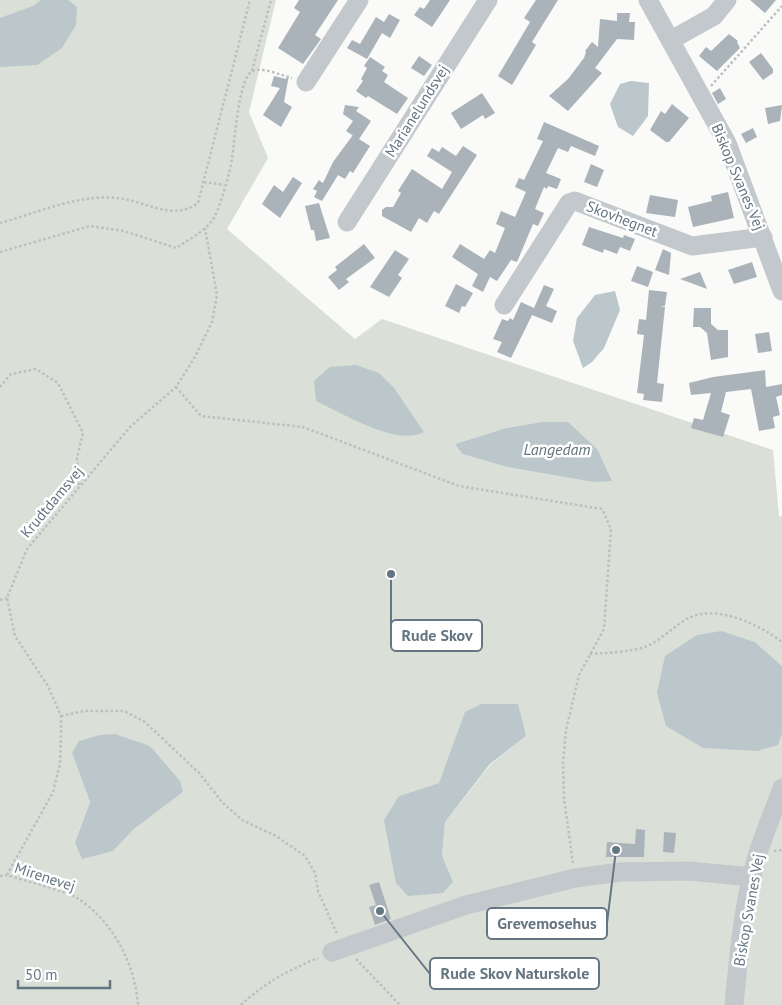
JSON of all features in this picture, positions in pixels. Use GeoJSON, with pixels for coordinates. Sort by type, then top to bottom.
{"type":"FeatureCollection","features":[{"type":"Feature","properties":{"kind":"street"},"geometry":{"type":"LineString","coordinates":[[306,82],[359,0]]}},
{"type":"Feature","properties":{"kind":"street","name":"Marianelundsvej"},"geometry":{"type":"LineString","coordinates":[[347,222],[488,0]]}},
{"type":"Feature","properties":{"kind":"street","name":"Biskop Svanes Vej"},"geometry":{"type":"LineString","coordinates":[[648,0],[727,143],[763,237],[776,258],[782,292]]}},
{"type":"Feature","properties":{"kind":"street"},"geometry":{"type":"LineString","coordinates":[[671,40],[714,16],[727,0]]}},
{"type":"Feature","properties":{"kind":"street","name":"Skovhegnet"},"geometry":{"type":"LineString","coordinates":[[504,305],[569,203],[575,201],[692,246],[763,237]]}},
{"type":"Feature","properties":{"kind":"street","name":"Biskop Svanes Vej"},"geometry":{"type":"LineString","coordinates":[[734,1005],[740,941],[752,876],[758,853],[782,788]]}},
{"type":"Feature","properties":{"kind":"street"},"geometry":{"type":"LineString","coordinates":[[340,949],[466,905],[575,878],[621,872],[689,871],[752,876]]}},
{"type":"Feature","properties":{"kind":"path"},"geometry":{"type":"LineString","coordinates":[[0,223],[89,199],[118,198],[169,211],[193,207],[198,203],[250,0]]}},
{"type":"Feature","properties":{"kind":"path"},"geometry":{"type":"LineString","coordinates":[[0,252],[90,226],[124,231],[176,248],[205,228],[215,216],[232,160],[238,110],[245,80],[252,71],[271,0]]}},
{"type":"Feature","properties":{"kind":"path"},"geometry":{"type":"LineString","coordinates":[[702,96],[782,6]]}},
{"type":"Feature","properties":{"kind":"path"},"geometry":{"type":"LineString","coordinates":[[252,71],[258,69],[306,82]]}},
{"type":"Feature","properties":{"kind":"path"},"geometry":{"type":"LineString","coordinates":[[204,182],[224,185]]}},
{"type":"Feature","properties":{"kind":"path"},"geometry":{"type":"LineString","coordinates":[[205,228],[217,294],[212,322],[176,387],[201,416],[303,427],[459,486],[602,509],[611,529],[604,628],[579,675],[566,730],[563,762],[564,798],[575,878]]}},
{"type":"Feature","properties":{"kind":"path"},"geometry":{"type":"LineString","coordinates":[[0,387],[11,374],[36,369],[58,383],[83,432],[77,458],[79,486]]}},
{"type":"Feature","properties":{"kind":"path","name":"Krudtdamsvej"},"geometry":{"type":"LineString","coordinates":[[7,598],[27,549],[130,427],[176,387]]}},
{"type":"Feature","properties":{"kind":"path"},"geometry":{"type":"LineString","coordinates":[[0,600],[7,598],[15,636],[48,686],[61,716],[60,764],[53,792],[7,875]]}},
{"type":"Feature","properties":{"kind":"path"},"geometry":{"type":"LineString","coordinates":[[590,654],[647,647],[690,617],[710,615],[734,617],[753,624],[782,642]]}},
{"type":"Feature","properties":{"kind":"path"},"geometry":{"type":"LineString","coordinates":[[61,716],[84,711],[124,711],[145,722],[199,773],[222,802],[242,820],[276,836],[305,856],[315,874],[318,891],[340,949],[400,1005]]}},
{"type":"Feature","properties":{"kind":"path","name":"Mirenevej"},"geometry":{"type":"LineString","coordinates":[[0,876],[7,875],[76,898],[96,915],[117,938],[130,964],[137,988],[138,1005]]}},
{"type":"Feature","properties":{"kind":"path"},"geometry":{"type":"LineString","coordinates":[[241,1005],[255,992],[285,972],[340,949]]}},
{"type":"Feature","properties":{"kind":"shaded area"},"geometry":{"type":"Polygon","coordinates":[[[0,0],[276,0],[249,112],[268,158],[227,229],[355,339],[382,319],[773,450],[779,516],[782,517],[782,666],[755,642],[722,631],[778,745],[782,734],[782,1005],[0,1005],[0,0]],[[542,422],[506,428],[455,444],[462,454],[507,467],[593,482],[542,422]],[[526,736],[439,783],[399,796],[442,856],[445,822],[491,764],[526,736]],[[150,746],[72,753],[90,802],[75,841],[113,851],[134,829],[183,792],[150,746]]]}},
{"type":"Feature","properties":{"kind":"water"},"geometry":{"type":"Polygon","coordinates":[[[41,0],[68,0],[77,7],[76,25],[62,48],[37,65],[0,67],[0,18],[33,6],[41,0]]]}},
{"type":"Feature","properties":{"kind":"water"},"geometry":{"type":"Polygon","coordinates":[[[631,81],[649,83],[648,116],[633,136],[618,127],[610,104],[620,84],[631,81]]]}},
{"type":"Feature","properties":{"kind":"water"},"geometry":{"type":"Polygon","coordinates":[[[615,291],[620,310],[604,348],[592,362],[583,368],[573,341],[577,318],[595,295],[615,291]]]}},
{"type":"Feature","properties":{"kind":"water"},"geometry":{"type":"Polygon","coordinates":[[[356,365],[379,373],[394,388],[424,432],[413,435],[399,435],[385,432],[354,420],[316,401],[314,381],[330,367],[356,365]]]}},
{"type":"Feature","properties":{"kind":"water","name":"Langedam"},"geometry":{"type":"Polygon","coordinates":[[[542,422],[568,422],[597,449],[612,481],[593,482],[507,467],[462,454],[455,444],[506,428],[542,422]]]}},
{"type":"Feature","properties":{"kind":"water"},"geometry":{"type":"Polygon","coordinates":[[[722,631],[755,642],[782,666],[782,734],[778,745],[757,751],[703,748],[666,726],[657,693],[665,656],[697,635],[722,631]]]}},
{"type":"Feature","properties":{"kind":"water"},"geometry":{"type":"Polygon","coordinates":[[[481,704],[518,704],[526,736],[490,764],[445,822],[442,856],[453,882],[443,893],[408,896],[396,883],[384,820],[399,796],[439,783],[465,712],[481,704]]]}},
{"type":"Feature","properties":{"kind":"water"},"geometry":{"type":"Polygon","coordinates":[[[115,734],[150,746],[180,781],[183,792],[134,829],[113,851],[82,859],[75,842],[90,802],[72,753],[79,741],[100,735],[115,734]]]}},
{"type":"Feature","properties":{"kind":"building"},"geometry":{"type":"Polygon","coordinates":[[[299,0],[338,0],[315,35],[321,39],[303,64],[278,48],[300,12],[294,8],[299,0]]]}},
{"type":"Feature","properties":{"kind":"building"},"geometry":{"type":"Polygon","coordinates":[[[430,0],[450,0],[432,27],[414,15],[420,7],[424,9],[430,0]]]}},
{"type":"Feature","properties":{"kind":"building"},"geometry":{"type":"Polygon","coordinates":[[[536,0],[558,0],[532,42],[536,45],[512,85],[498,76],[530,22],[524,18],[536,0]]]}},
{"type":"Feature","properties":{"kind":"building"},"geometry":{"type":"Polygon","coordinates":[[[750,0],[776,0],[765,13],[750,0]]]}},
{"type":"Feature","properties":{"kind":"building"},"geometry":{"type":"Polygon","coordinates":[[[617,13],[630,13],[629,22],[635,22],[634,40],[617,39],[595,68],[602,73],[568,111],[549,96],[568,79],[584,58],[585,51],[592,42],[598,47],[600,19],[617,21],[617,13]]]}},
{"type":"Feature","properties":{"kind":"building"},"geometry":{"type":"Polygon","coordinates":[[[389,14],[400,20],[390,38],[382,33],[367,59],[347,48],[352,40],[360,44],[376,17],[384,22],[389,14]]]}},
{"type":"Feature","properties":{"kind":"building"},"geometry":{"type":"Polygon","coordinates":[[[729,34],[738,41],[740,48],[717,71],[699,56],[706,47],[711,51],[729,34]]]}},
{"type":"Feature","properties":{"kind":"building"},"geometry":{"type":"Polygon","coordinates":[[[761,53],[773,69],[773,73],[763,80],[749,62],[761,53]]]}},
{"type":"Feature","properties":{"kind":"building"},"geometry":{"type":"Polygon","coordinates":[[[419,56],[432,65],[424,76],[411,68],[419,56]]]}},
{"type":"Feature","properties":{"kind":"building"},"geometry":{"type":"Polygon","coordinates":[[[370,57],[385,67],[382,71],[388,75],[384,82],[408,98],[397,114],[368,96],[366,98],[356,91],[363,81],[361,79],[367,68],[364,66],[370,57]]]}},
{"type":"Feature","properties":{"kind":"building"},"geometry":{"type":"Polygon","coordinates":[[[289,75],[284,102],[292,107],[281,127],[263,115],[280,88],[271,86],[274,76],[286,79],[289,75]]]}},
{"type":"Feature","properties":{"kind":"building"},"geometry":{"type":"Polygon","coordinates":[[[720,88],[726,99],[718,104],[712,93],[720,88]]]}},
{"type":"Feature","properties":{"kind":"building"},"geometry":{"type":"Polygon","coordinates":[[[482,93],[495,113],[485,119],[483,115],[461,129],[451,113],[482,93]]]}},
{"type":"Feature","properties":{"kind":"building"},"geometry":{"type":"Polygon","coordinates":[[[672,104],[689,118],[669,142],[666,142],[650,130],[661,111],[665,114],[672,104]]]}},
{"type":"Feature","properties":{"kind":"building"},"geometry":{"type":"Polygon","coordinates":[[[345,105],[359,107],[356,111],[371,121],[359,139],[370,146],[353,173],[350,171],[345,179],[338,175],[322,201],[314,197],[317,191],[313,189],[319,180],[323,183],[333,162],[353,135],[346,131],[353,121],[343,114],[345,105]]]}},
{"type":"Feature","properties":{"kind":"building"},"geometry":{"type":"Polygon","coordinates":[[[782,105],[780,121],[768,124],[765,108],[782,105]]]}},
{"type":"Feature","properties":{"kind":"building"},"geometry":{"type":"Polygon","coordinates":[[[544,122],[599,146],[595,156],[571,146],[568,152],[558,148],[546,173],[561,179],[557,189],[548,186],[547,189],[544,187],[535,209],[544,213],[538,226],[533,224],[517,262],[511,260],[497,281],[490,277],[483,292],[472,286],[478,274],[452,257],[460,244],[484,259],[490,250],[495,253],[505,228],[496,224],[501,211],[515,217],[526,192],[515,187],[519,178],[524,180],[543,141],[537,139],[544,122]]]}},
{"type":"Feature","properties":{"kind":"building"},"geometry":{"type":"Polygon","coordinates":[[[753,128],[757,137],[746,143],[741,134],[753,128]]]}},
{"type":"Feature","properties":{"kind":"building"},"geometry":{"type":"Polygon","coordinates":[[[463,146],[477,155],[439,214],[434,211],[427,223],[419,218],[411,232],[382,216],[382,210],[386,207],[393,207],[401,193],[398,191],[412,169],[442,189],[452,172],[427,156],[432,148],[439,152],[442,147],[456,156],[463,146]]]}},
{"type":"Feature","properties":{"kind":"building"},"geometry":{"type":"Polygon","coordinates":[[[591,164],[604,170],[597,187],[584,182],[591,164]]]}},
{"type":"Feature","properties":{"kind":"building"},"geometry":{"type":"Polygon","coordinates":[[[293,177],[302,183],[280,218],[262,204],[274,185],[283,192],[293,177]]]}},
{"type":"Feature","properties":{"kind":"building"},"geometry":{"type":"Polygon","coordinates":[[[728,192],[734,218],[693,227],[688,207],[712,201],[711,196],[728,192]]]}},
{"type":"Feature","properties":{"kind":"building"},"geometry":{"type":"Polygon","coordinates":[[[650,195],[678,200],[675,217],[646,213],[650,195]]]}},
{"type":"Feature","properties":{"kind":"building"},"geometry":{"type":"Polygon","coordinates":[[[319,203],[330,238],[316,241],[305,206],[319,203]]]}},
{"type":"Feature","properties":{"kind":"building"},"geometry":{"type":"Polygon","coordinates":[[[589,227],[623,238],[624,235],[635,239],[630,251],[620,247],[617,254],[604,249],[603,253],[582,245],[589,227]]]}},
{"type":"Feature","properties":{"kind":"building"},"geometry":{"type":"Polygon","coordinates":[[[364,244],[375,258],[346,279],[349,282],[339,290],[328,277],[337,270],[335,267],[364,244]]]}},
{"type":"Feature","properties":{"kind":"building"},"geometry":{"type":"Polygon","coordinates":[[[663,249],[671,253],[669,275],[655,270],[663,249]]]}},
{"type":"Feature","properties":{"kind":"building"},"geometry":{"type":"Polygon","coordinates":[[[395,250],[409,259],[398,275],[402,278],[389,297],[370,287],[395,250]]]}},
{"type":"Feature","properties":{"kind":"building"},"geometry":{"type":"Polygon","coordinates":[[[752,262],[757,277],[734,284],[728,270],[752,262]]]}},
{"type":"Feature","properties":{"kind":"building"},"geometry":{"type":"Polygon","coordinates":[[[637,266],[653,272],[648,287],[631,281],[637,266]]]}},
{"type":"Feature","properties":{"kind":"building"},"geometry":{"type":"Polygon","coordinates":[[[700,272],[707,289],[680,279],[700,272]]]}},
{"type":"Feature","properties":{"kind":"building"},"geometry":{"type":"Polygon","coordinates":[[[456,284],[473,293],[465,307],[462,306],[459,313],[445,306],[456,284]]]}},
{"type":"Feature","properties":{"kind":"building"},"geometry":{"type":"Polygon","coordinates":[[[544,285],[554,289],[546,306],[557,311],[552,323],[532,315],[511,358],[497,352],[502,342],[493,339],[502,319],[508,321],[510,318],[513,320],[521,302],[534,308],[544,285]]]}},
{"type":"Feature","properties":{"kind":"building"},"geometry":{"type":"Polygon","coordinates":[[[649,290],[667,292],[665,306],[660,307],[665,307],[657,383],[664,384],[662,402],[643,400],[644,394],[637,393],[644,335],[637,334],[639,319],[646,320],[649,290]]]}},
{"type":"Feature","properties":{"kind":"building"},"geometry":{"type":"Polygon","coordinates":[[[694,308],[711,308],[711,324],[718,330],[728,330],[728,357],[711,360],[707,333],[700,327],[693,327],[694,308]]]}},
{"type":"Feature","properties":{"kind":"building"},"geometry":{"type":"Polygon","coordinates":[[[769,332],[772,351],[758,353],[755,334],[769,332]]]}},
{"type":"Feature","properties":{"kind":"building"},"geometry":{"type":"Polygon","coordinates":[[[765,370],[766,387],[782,384],[782,395],[776,397],[780,415],[773,417],[775,428],[759,431],[751,389],[726,392],[721,412],[730,415],[723,437],[691,428],[694,418],[703,420],[711,393],[691,395],[689,383],[713,377],[765,370]]]}},
{"type":"Feature","properties":{"kind":"building"},"geometry":{"type":"Polygon","coordinates":[[[636,829],[645,830],[644,857],[606,857],[607,842],[635,844],[636,829]]]}},
{"type":"Feature","properties":{"kind":"building"},"geometry":{"type":"Polygon","coordinates":[[[664,832],[676,833],[674,853],[663,852],[664,832]]]}},
{"type":"Feature","properties":{"kind":"building"},"geometry":{"type":"Polygon","coordinates":[[[379,882],[391,919],[375,925],[369,907],[376,905],[369,885],[379,882]]]}},
{"type":"Feature","properties":{"kind":"place","name":"Rude Skov"},"geometry":{"type":"Point","coordinates":[391,574]}},
{"type":"Feature","properties":{"kind":"place","name":"Grevemosehus"},"geometry":{"type":"Point","coordinates":[616,850]}},
{"type":"Feature","properties":{"kind":"place","name":"Rude Skov Naturskole"},"geometry":{"type":"Point","coordinates":[380,911]}}]}
